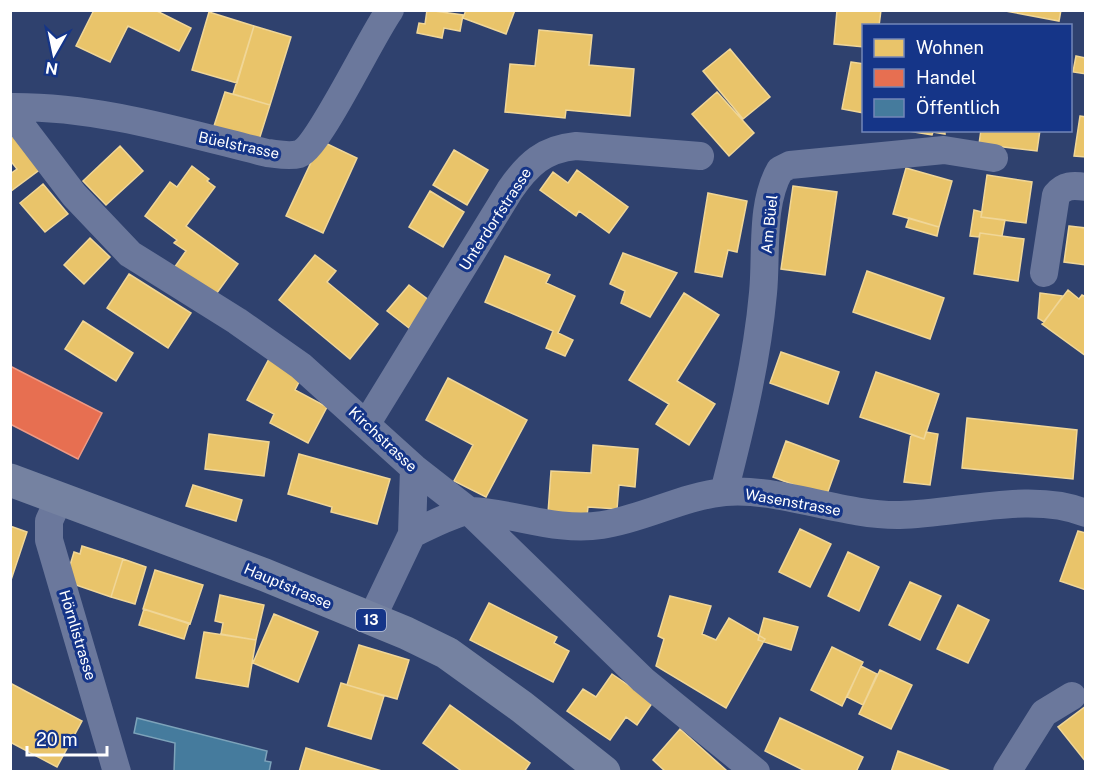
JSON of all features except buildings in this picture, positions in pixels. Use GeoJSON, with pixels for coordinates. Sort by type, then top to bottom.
{"type":"FeatureCollection","features":[{"type":"Feature","properties":{"kind":"main road","name":"Hauptstrasse"},"geometry":{"type":"LineString","coordinates":[[10,480],[250,569],[447,653],[513,700],[603,771]]}},
{"type":"Feature","properties":{"kind":"street","name":"Büelstrasse"},"geometry":{"type":"LineString","coordinates":[[10,109],[43,107],[112,116],[267,153],[286,156],[300,154],[315,140],[366,46],[390,10]]}},
{"type":"Feature","properties":{"kind":"street","name":"Kirchstrasse"},"geometry":{"type":"LineString","coordinates":[[10,109],[74,195],[130,254],[276,347],[367,423],[414,468],[469,511],[643,680],[756,771]]}},
{"type":"Feature","properties":{"kind":"street","name":"Unterdorfstrasse"},"geometry":{"type":"LineString","coordinates":[[367,423],[510,190],[532,161],[557,148],[576,146],[700,156]]}},
{"type":"Feature","properties":{"kind":"street","name":"Am Büel"},"geometry":{"type":"LineString","coordinates":[[724,492],[750,386],[763,292],[771,194],[780,170],[790,165],[944,150],[994,158]]}},
{"type":"Feature","properties":{"kind":"street"},"geometry":{"type":"LineString","coordinates":[[1044,273],[1056,195],[1068,186],[1086,187]]}},
{"type":"Feature","properties":{"kind":"street"},"geometry":{"type":"LineString","coordinates":[[371,620],[412,534],[414,468]]}},
{"type":"Feature","properties":{"kind":"street","name":"Wasenstrasse"},"geometry":{"type":"LineString","coordinates":[[469,511],[560,527],[602,525],[724,492],[760,494],[862,514],[900,515],[1032,504],[1076,509],[1086,513]]}},
{"type":"Feature","properties":{"kind":"street","name":"Hörnlistrasse"},"geometry":{"type":"LineString","coordinates":[[59,499],[49,521],[49,540],[117,771]]}},
{"type":"Feature","properties":{"kind":"street"},"geometry":{"type":"LineString","coordinates":[[412,534],[469,511]]}},
{"type":"Feature","properties":{"kind":"street"},"geometry":{"type":"LineString","coordinates":[[1007,771],[1044,713],[1072,696]]}}]}
